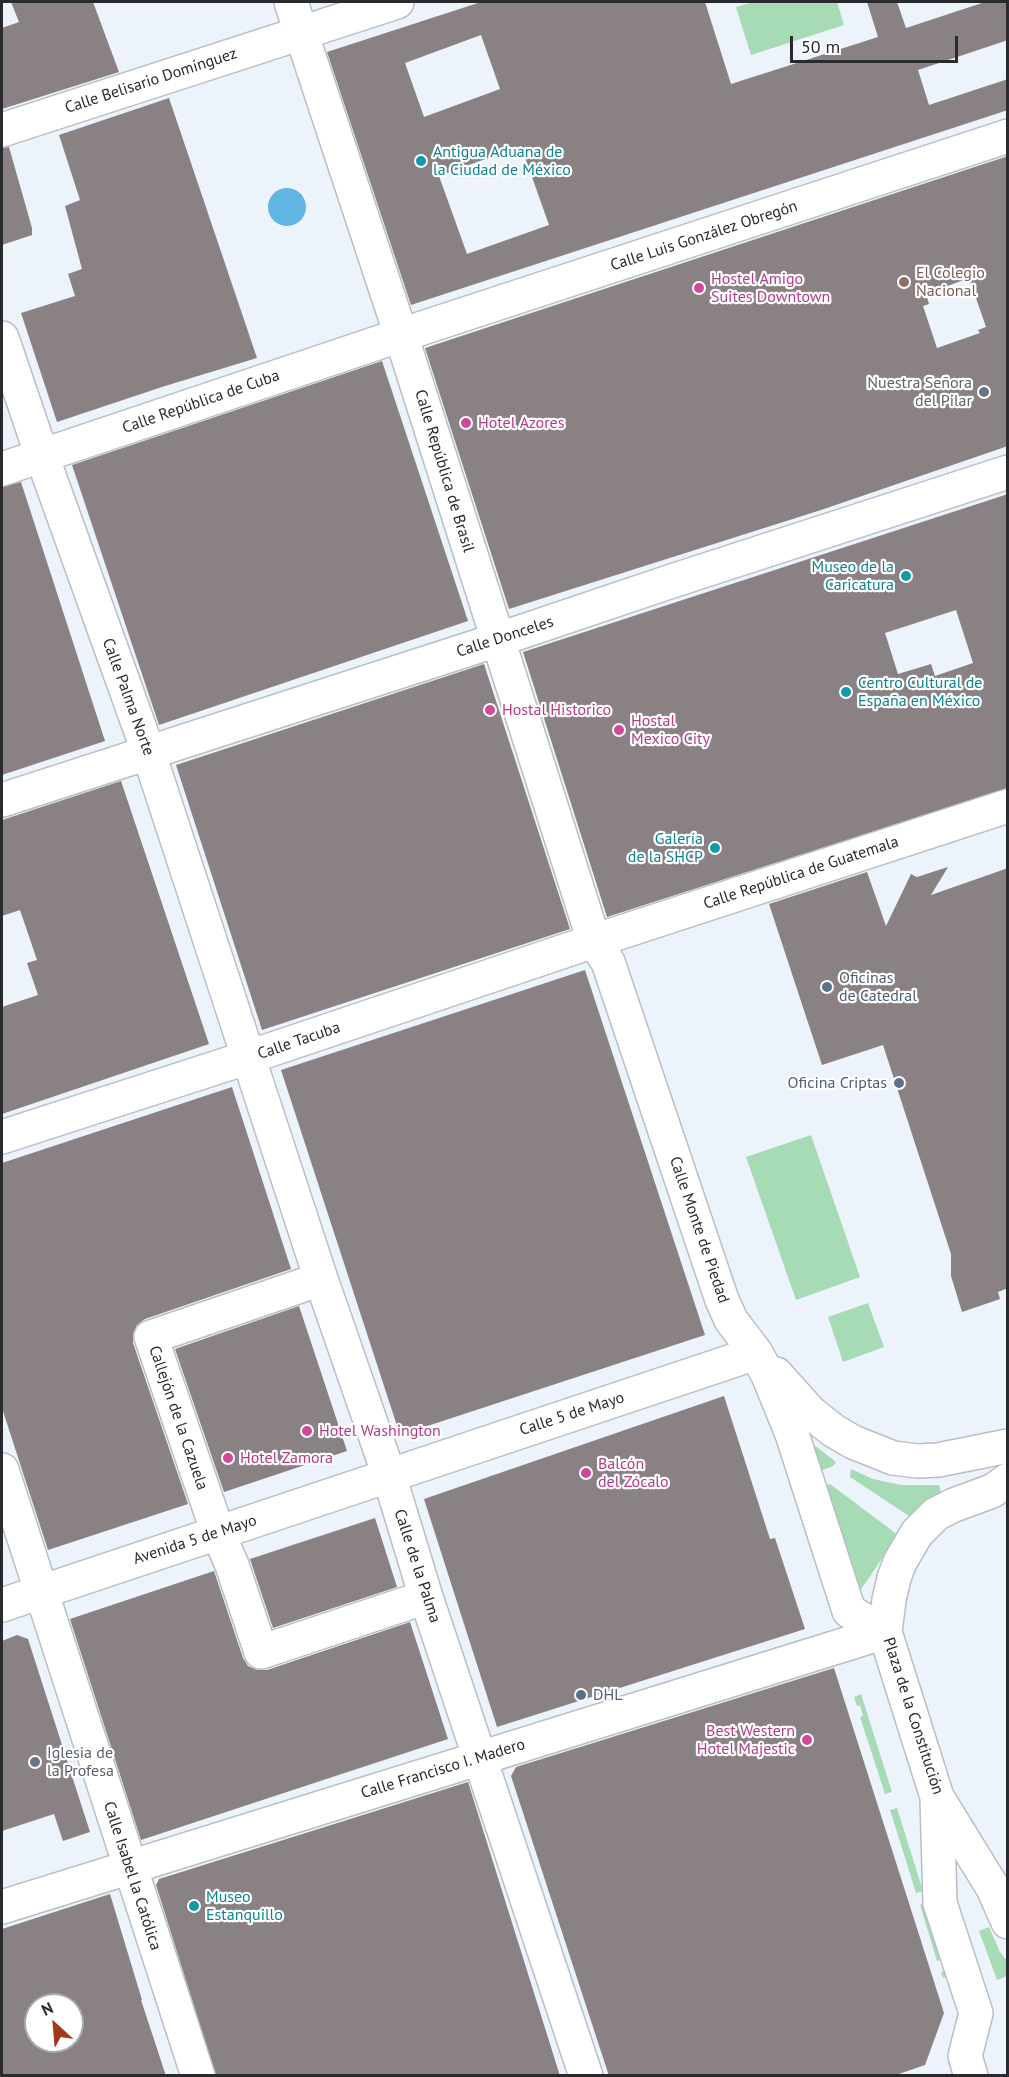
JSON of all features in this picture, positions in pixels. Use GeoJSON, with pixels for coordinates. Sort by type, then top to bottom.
{"type":"FeatureCollection","features":[{"type":"Feature","properties":{"kind":"street","name":"Calle Belisario Domínguez"},"geometry":{"type":"LineString","coordinates":[[2,130],[296,16],[397,2]]}},
{"type":"Feature","properties":{"kind":"street","name":"Calle República de Brasil"},"geometry":{"type":"LineString","coordinates":[[296,16],[401,335],[594,941]]}},
{"type":"Feature","properties":{"kind":"street","name":"Calle Luis González Obregón"},"geometry":{"type":"LineString","coordinates":[[401,335],[1008,136]]}},
{"type":"Feature","properties":{"kind":"street","name":"Calle República de Cuba"},"geometry":{"type":"LineString","coordinates":[[2,469],[401,335]]}},
{"type":"Feature","properties":{"kind":"street","name":"Calle Palma Norte"},"geometry":{"type":"LineString","coordinates":[[2,338],[148,751],[249,1057]]}},
{"type":"Feature","properties":{"kind":"street","name":"Calle Donceles"},"geometry":{"type":"LineString","coordinates":[[2,800],[1008,472]]}},
{"type":"Feature","properties":{"kind":"street","name":"Calle República de Guatemala"},"geometry":{"type":"LineString","coordinates":[[594,941],[1008,806]]}},
{"type":"Feature","properties":{"kind":"street","name":"Calle Tacuba"},"geometry":{"type":"LineString","coordinates":[[2,1137],[594,941]]}},
{"type":"Feature","properties":{"kind":"street","name":"Calle Monte de Piedad"},"geometry":{"type":"LineString","coordinates":[[594,941],[608,962],[722,1300],[731,1320],[756,1353],[768,1375],[792,1434],[849,1611],[885,1632]]}},
{"type":"Feature","properties":{"kind":"street","name":"Calle de la Palma"},"geometry":{"type":"LineString","coordinates":[[249,1057],[321,1279],[389,1475],[426,1597],[585,2076]]}},
{"type":"Feature","properties":{"kind":"street","name":"Callejón de la Cazuela"},"geometry":{"type":"LineString","coordinates":[[218,1533],[151,1337],[321,1279]]}},
{"type":"Feature","properties":{"kind":"street"},"geometry":{"type":"LineString","coordinates":[[756,1353],[810,1412],[834,1431],[877,1453],[910,1460],[938,1460],[1008,1446]]}},
{"type":"Feature","properties":{"kind":"street","name":"Calle 5 de Mayo"},"geometry":{"type":"LineString","coordinates":[[389,1475],[756,1353]]}},
{"type":"Feature","properties":{"kind":"street","name":"Calle Isabel la Católica"},"geometry":{"type":"LineString","coordinates":[[2,1470],[198,2076]]}},
{"type":"Feature","properties":{"kind":"street","name":"Avenida 5 de Mayo"},"geometry":{"type":"LineString","coordinates":[[2,1605],[389,1475]]}},
{"type":"Feature","properties":{"kind":"street","name":"Plaza de la Constitución"},"geometry":{"type":"LineString","coordinates":[[1008,1480],[992,1491],[936,1514],[917,1533],[900,1562],[894,1578],[885,1632],[937,1797],[993,1888],[1008,1922]]}},
{"type":"Feature","properties":{"kind":"street"},"geometry":{"type":"LineString","coordinates":[[218,1533],[232,1565],[261,1652],[426,1597]]}},
{"type":"Feature","properties":{"kind":"street","name":"Calle Francisco I. Madero"},"geometry":{"type":"LineString","coordinates":[[2,1907],[885,1632]]}},
{"type":"Feature","properties":{"kind":"street"},"geometry":{"type":"LineString","coordinates":[[937,1797],[940,1903],[976,2013],[965,2056],[971,2076]]}},
{"type":"Feature","properties":{"kind":"green space"},"geometry":{"type":"Polygon","coordinates":[[[753,2],[837,2],[844,25],[751,55],[736,7],[753,2]]]}},
{"type":"Feature","properties":{"kind":"green space"},"geometry":{"type":"Polygon","coordinates":[[[811,1135],[860,1277],[796,1300],[746,1157],[811,1135]]]}},
{"type":"Feature","properties":{"kind":"green space"},"geometry":{"type":"Polygon","coordinates":[[[868,1303],[884,1347],[843,1362],[828,1317],[868,1303]]]}},
{"type":"Feature","properties":{"kind":"green space"},"geometry":{"type":"Polygon","coordinates":[[[809,1441],[836,1462],[833,1466],[818,1472],[809,1441]]]}},
{"type":"Feature","properties":{"kind":"green space"},"geometry":{"type":"Polygon","coordinates":[[[851,1469],[873,1479],[901,1485],[939,1485],[942,1496],[912,1518],[850,1477],[851,1469]]]}},
{"type":"Feature","properties":{"kind":"green space"},"geometry":{"type":"Polygon","coordinates":[[[830,1484],[898,1535],[860,1591],[823,1486],[830,1484]]]}},
{"type":"Feature","properties":{"kind":"green space"},"geometry":{"type":"Polygon","coordinates":[[[861,1694],[892,1792],[885,1794],[860,1717],[863,1716],[860,1705],[857,1706],[854,1697],[861,1694]]]}},
{"type":"Feature","properties":{"kind":"green space"},"geometry":{"type":"Polygon","coordinates":[[[897,1808],[923,1891],[916,1893],[890,1810],[897,1808]]]}},
{"type":"Feature","properties":{"kind":"green space"},"geometry":{"type":"Polygon","coordinates":[[[927,1902],[950,1976],[943,1978],[941,1960],[937,1961],[920,1905],[927,1902]]]}},
{"type":"Feature","properties":{"kind":"green space"},"geometry":{"type":"Polygon","coordinates":[[[989,1927],[1000,1952],[1007,1961],[1007,1976],[997,1980],[979,1931],[989,1927]]]}},
{"type":"Feature","properties":{"kind":"water"},"geometry":{"type":"Polygon","coordinates":[[[287,188],[294,189],[300,194],[305,200],[305,214],[300,220],[294,225],[287,226],[280,225],[274,220],[269,214],[268,207],[269,200],[274,194],[280,189],[287,188]]]}},
{"type":"Feature","properties":{"kind":"building"},"geometry":{"type":"Polygon","coordinates":[[[11,2],[93,2],[119,72],[2,109],[2,28],[19,22],[11,2]]]}},
{"type":"Feature","properties":{"kind":"building"},"geometry":{"type":"Polygon","coordinates":[[[481,2],[705,2],[731,84],[878,37],[867,2],[897,2],[906,28],[985,2],[1008,2],[1008,40],[918,70],[929,105],[1008,79],[1008,110],[411,305],[327,52],[481,2]],[[481,35],[405,63],[424,117],[500,89],[481,35]],[[521,146],[439,176],[467,254],[549,225],[521,146]]]}},
{"type":"Feature","properties":{"kind":"building"},"geometry":{"type":"Polygon","coordinates":[[[169,98],[257,358],[57,422],[21,313],[75,296],[68,274],[82,269],[65,206],[80,200],[59,135],[169,98]]]}},
{"type":"Feature","properties":{"kind":"building"},"geometry":{"type":"Polygon","coordinates":[[[9,147],[32,235],[2,245],[2,148],[9,147]]]}},
{"type":"Feature","properties":{"kind":"building"},"geometry":{"type":"Polygon","coordinates":[[[1008,156],[1008,446],[821,510],[509,609],[425,348],[1008,156]],[[969,278],[926,294],[929,304],[923,306],[937,348],[980,333],[978,330],[986,327],[969,278]]]}},
{"type":"Feature","properties":{"kind":"building"},"geometry":{"type":"Polygon","coordinates":[[[382,361],[468,621],[159,725],[72,465],[382,361]]]}},
{"type":"Feature","properties":{"kind":"building"},"geometry":{"type":"Polygon","coordinates":[[[21,482],[105,741],[2,775],[2,487],[21,482]]]}},
{"type":"Feature","properties":{"kind":"building"},"geometry":{"type":"Polygon","coordinates":[[[1008,494],[1008,788],[607,917],[523,652],[1008,494]],[[956,610],[885,633],[898,674],[931,664],[935,676],[973,663],[956,610]]]}},
{"type":"Feature","properties":{"kind":"building"},"geometry":{"type":"Polygon","coordinates":[[[484,664],[570,929],[262,1030],[176,765],[484,664]]]}},
{"type":"Feature","properties":{"kind":"building"},"geometry":{"type":"Polygon","coordinates":[[[121,781],[209,1044],[2,1114],[2,1007],[38,995],[27,963],[37,960],[20,910],[2,916],[2,820],[121,781]]]}},
{"type":"Feature","properties":{"kind":"building"},"geometry":{"type":"Polygon","coordinates":[[[948,867],[931,895],[1008,868],[1008,1288],[998,1292],[1000,1299],[962,1312],[951,1276],[951,1254],[883,1045],[822,1065],[769,904],[867,872],[886,926],[911,874],[917,877],[948,867]]]}},
{"type":"Feature","properties":{"kind":"building"},"geometry":{"type":"Polygon","coordinates":[[[585,970],[705,1335],[400,1435],[281,1070],[585,970]]]}},
{"type":"Feature","properties":{"kind":"building"},"geometry":{"type":"Polygon","coordinates":[[[232,1087],[291,1269],[145,1319],[137,1325],[133,1334],[133,1343],[188,1504],[48,1550],[2,1408],[2,1163],[232,1087]]]}},
{"type":"Feature","properties":{"kind":"building"},"geometry":{"type":"Polygon","coordinates":[[[299,1306],[347,1451],[224,1492],[175,1349],[299,1306]]]}},
{"type":"Feature","properties":{"kind":"building"},"geometry":{"type":"Polygon","coordinates":[[[724,1396],[770,1539],[775,1538],[805,1629],[497,1727],[424,1499],[724,1396]]]}},
{"type":"Feature","properties":{"kind":"building"},"geometry":{"type":"Polygon","coordinates":[[[375,1518],[397,1587],[273,1628],[250,1559],[375,1518]]]}},
{"type":"Feature","properties":{"kind":"building"},"geometry":{"type":"Polygon","coordinates":[[[214,1571],[243,1658],[248,1666],[257,1670],[267,1670],[410,1622],[448,1739],[141,1840],[70,1619],[214,1571]]]}},
{"type":"Feature","properties":{"kind":"building"},"geometry":{"type":"Polygon","coordinates":[[[17,1635],[28,1639],[90,1832],[63,1841],[54,1814],[2,1831],[2,1641],[17,1635]]]}},
{"type":"Feature","properties":{"kind":"building"},"geometry":{"type":"Polygon","coordinates":[[[834,1668],[944,2013],[925,2065],[893,2076],[609,2076],[511,1776],[516,1767],[834,1668]]]}},
{"type":"Feature","properties":{"kind":"building"},"geometry":{"type":"Polygon","coordinates":[[[468,1782],[560,2076],[216,2076],[156,1885],[159,1879],[468,1782]]]}},
{"type":"Feature","properties":{"kind":"building"},"geometry":{"type":"Polygon","coordinates":[[[110,1894],[166,2076],[2,2076],[2,1929],[110,1894]]]}},
{"type":"Feature","properties":{"kind":"place","name":"Antigua Aduana de la Ciudad de México"},"geometry":{"type":"Point","coordinates":[421,161]}},
{"type":"Feature","properties":{"kind":"place","name":"El Colegio Nacional"},"geometry":{"type":"Point","coordinates":[904,282]}},
{"type":"Feature","properties":{"kind":"place","name":"Hostel Amigo Suites Downtown"},"geometry":{"type":"Point","coordinates":[699,288]}},
{"type":"Feature","properties":{"kind":"place","name":"Nuestra Señora del Pilar"},"geometry":{"type":"Point","coordinates":[984,392]}},
{"type":"Feature","properties":{"kind":"place","name":"Hotel Azores"},"geometry":{"type":"Point","coordinates":[466,423]}},
{"type":"Feature","properties":{"kind":"place","name":"Museo de la Caricatura"},"geometry":{"type":"Point","coordinates":[906,576]}},
{"type":"Feature","properties":{"kind":"place","name":"Centro Cultural de España en México"},"geometry":{"type":"Point","coordinates":[846,692]}},
{"type":"Feature","properties":{"kind":"place","name":"Hostal Historico"},"geometry":{"type":"Point","coordinates":[490,710]}},
{"type":"Feature","properties":{"kind":"place","name":"Hostal Mexico City"},"geometry":{"type":"Point","coordinates":[619,730]}},
{"type":"Feature","properties":{"kind":"place","name":"Galería de la SHCP"},"geometry":{"type":"Point","coordinates":[715,848]}},
{"type":"Feature","properties":{"kind":"place","name":"Oficinas de Catedral"},"geometry":{"type":"Point","coordinates":[827,987]}},
{"type":"Feature","properties":{"kind":"place","name":"Oficina Criptas"},"geometry":{"type":"Point","coordinates":[899,1083]}},
{"type":"Feature","properties":{"kind":"place","name":"Hotel Washington"},"geometry":{"type":"Point","coordinates":[307,1431]}},
{"type":"Feature","properties":{"kind":"place","name":"Hotel Zamora"},"geometry":{"type":"Point","coordinates":[228,1458]}},
{"type":"Feature","properties":{"kind":"place","name":"Balcón del Zócalo"},"geometry":{"type":"Point","coordinates":[586,1473]}},
{"type":"Feature","properties":{"kind":"place","name":"DHL"},"geometry":{"type":"Point","coordinates":[581,1695]}},
{"type":"Feature","properties":{"kind":"place","name":"Best Western Hotel Majestic"},"geometry":{"type":"Point","coordinates":[807,1740]}},
{"type":"Feature","properties":{"kind":"place","name":"Iglesia de la Profesa"},"geometry":{"type":"Point","coordinates":[35,1762]}},
{"type":"Feature","properties":{"kind":"place","name":"Museo Estanquillo"},"geometry":{"type":"Point","coordinates":[194,1906]}}]}
